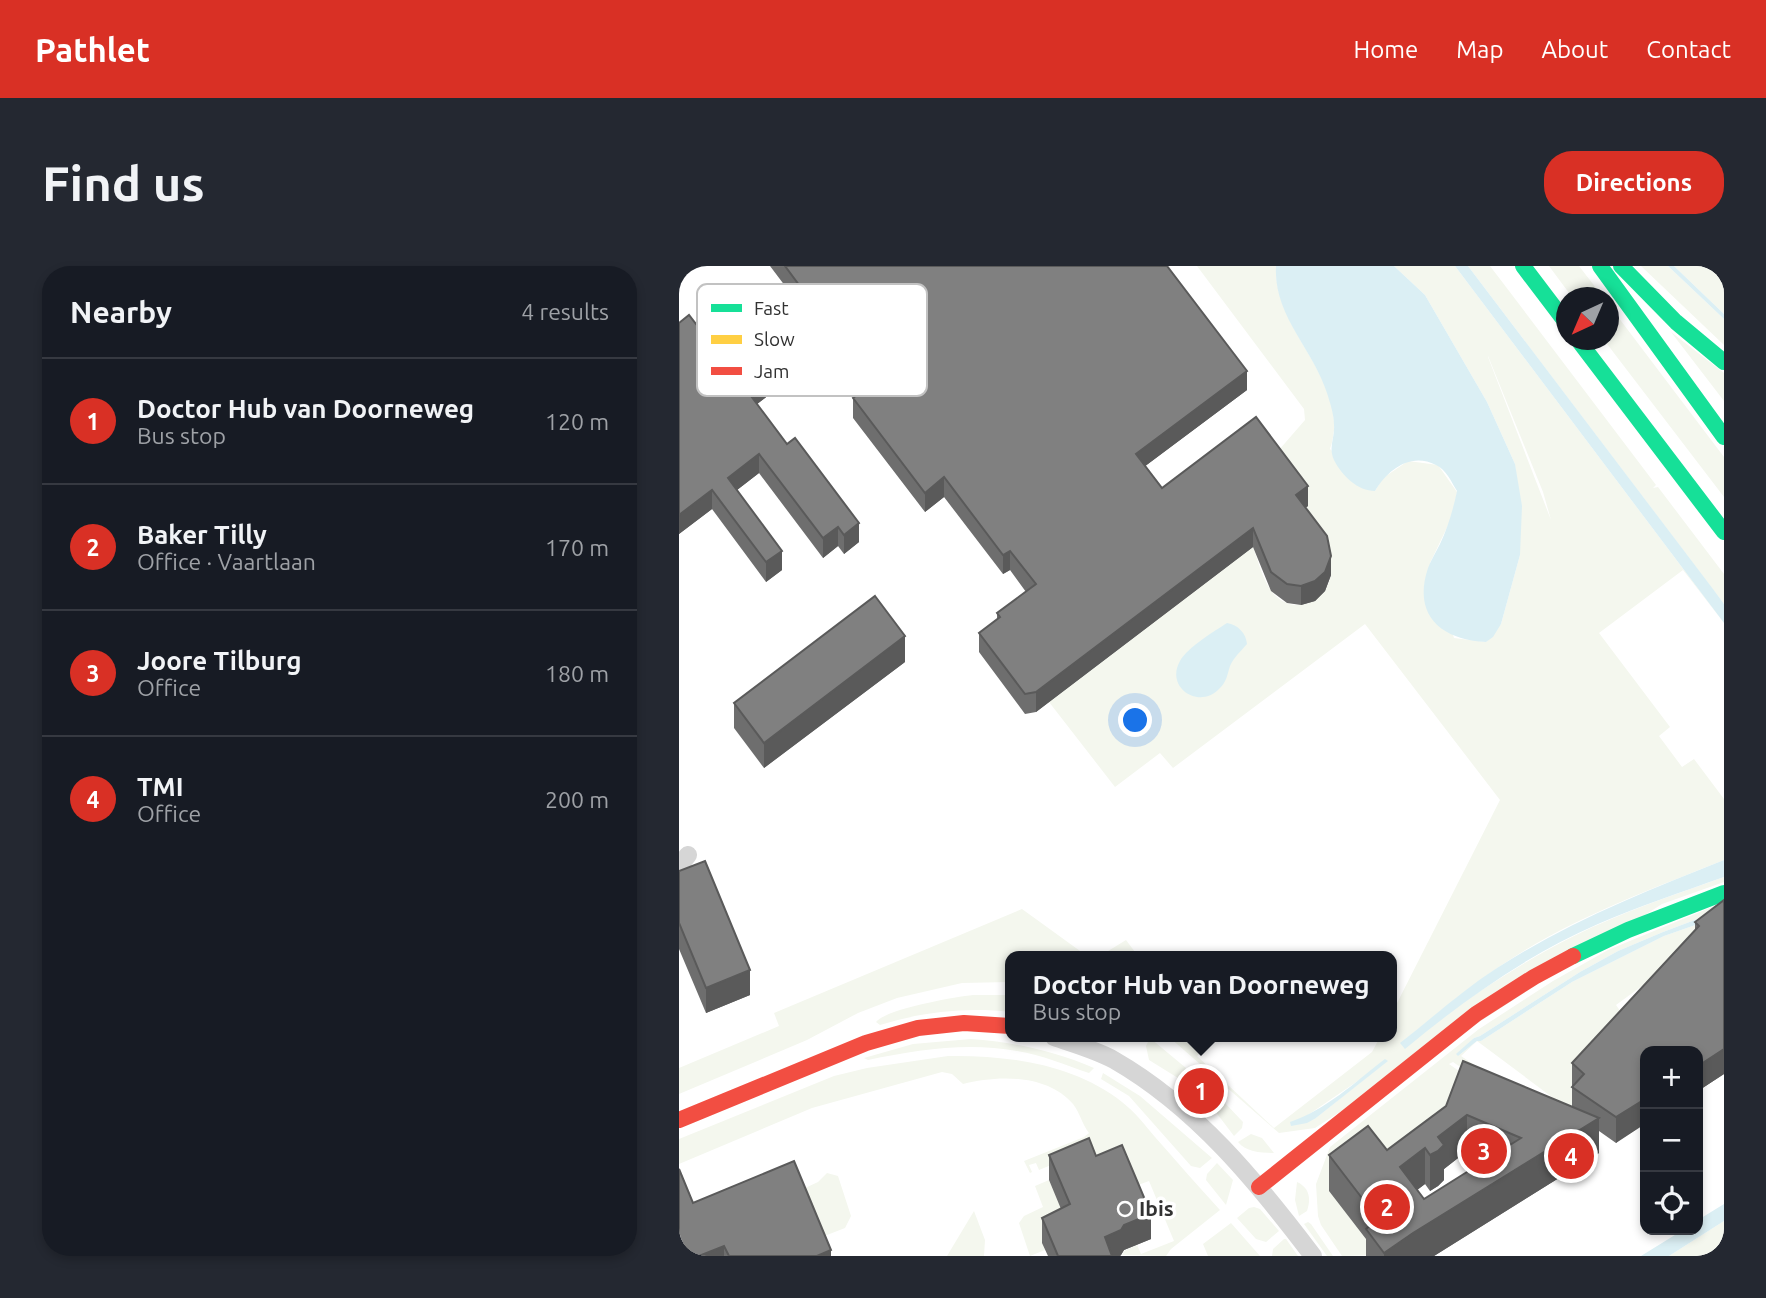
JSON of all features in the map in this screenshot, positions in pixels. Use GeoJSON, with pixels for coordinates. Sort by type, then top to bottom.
{"type":"FeatureCollection","features":[{"type":"Feature","properties":{"kind":"main road"},"geometry":{"type":"LineString","coordinates":[[1523,266],[1556,311]]}},
{"type":"Feature","properties":{"kind":"main road"},"geometry":{"type":"LineString","coordinates":[[1600,266],[1724,437]]}},
{"type":"Feature","properties":{"kind":"main road"},"geometry":{"type":"LineString","coordinates":[[1621,266],[1676,322],[1724,362]]}},
{"type":"Feature","properties":{"kind":"main road"},"geometry":{"type":"LineString","coordinates":[[1586,350],[1724,532]]}},
{"type":"Feature","properties":{"kind":"main road"},"geometry":{"type":"LineString","coordinates":[[1259,1187],[1478,1013],[1569,958],[1667,913],[1724,893]]}},
{"type":"Feature","properties":{"kind":"main road"},"geometry":{"type":"LineString","coordinates":[[679,1120],[879,1039],[918,1028],[964,1023],[1005,1026]]}},
{"type":"Feature","properties":{"kind":"street"},"geometry":{"type":"LineString","coordinates":[[1067,1042],[1113,1060],[1180,1108],[1225,1149],[1259,1187],[1313,1256]]}},
{"type":"Feature","properties":{"kind":"shaded area"},"geometry":{"type":"Polygon","coordinates":[[[1197,266],[1276,266],[1278,290],[1286,313],[1331,401],[1334,425],[1330,449],[1375,491],[1383,478],[1408,461],[1438,465],[1457,492],[1452,517],[1430,563],[1454,638],[1486,642],[1501,624],[1520,555],[1515,464],[1487,402],[1425,295],[1394,266],[1455,266],[1724,623],[1683,570],[1599,633],[1670,727],[1659,736],[1682,767],[1694,759],[1724,799],[1724,860],[1615,904],[1562,929],[1482,979],[1401,1043],[1508,974],[1592,927],[1724,877],[1724,882],[1662,904],[1315,1128],[1279,1133],[1175,1042],[1190,1042],[1197,1049],[1200,1046],[1197,1042],[1203,1042],[1206,1046],[1197,1056],[1274,1128],[1372,1052],[1377,1042],[1397,1042],[1397,1003],[1500,800],[1365,624],[1173,768],[1160,753],[1115,787],[1049,702],[1253,547],[1265,581],[1277,597],[1295,605],[1313,601],[1320,595],[1330,579],[1331,569],[1296,515],[1308,505],[1272,458],[1305,420],[1304,409],[1197,266]],[[1488,356],[1551,520],[1543,492],[1488,356]],[[1387,1061],[1305,1117],[1316,1118],[1387,1061]]]}},
{"type":"Feature","properties":{"kind":"shaded area"},"geometry":{"type":"Polygon","coordinates":[[[1276,266],[1394,266],[1425,295],[1487,402],[1515,464],[1522,506],[1520,555],[1501,624],[1493,637],[1486,642],[1456,636],[1444,630],[1434,622],[1424,600],[1428,568],[1445,531],[1457,491],[1443,470],[1426,462],[1401,465],[1386,476],[1375,491],[1351,482],[1341,472],[1332,455],[1334,421],[1327,393],[1287,316],[1277,284],[1276,266]]]}},
{"type":"Feature","properties":{"kind":"shaded area"},"geometry":{"type":"Polygon","coordinates":[[[1455,266],[1468,266],[1713,589],[1724,604],[1724,623],[1455,266]]]}},
{"type":"Feature","properties":{"kind":"shaded area"},"geometry":{"type":"Polygon","coordinates":[[[1468,266],[1490,266],[1656,485],[1653,488],[1658,487],[1724,574],[1724,604],[1468,266]]]}},
{"type":"Feature","properties":{"kind":"shaded area"},"geometry":{"type":"Polygon","coordinates":[[[1549,266],[1579,266],[1595,287],[1565,287],[1549,266]]]}},
{"type":"Feature","properties":{"kind":"shaded area"},"geometry":{"type":"Polygon","coordinates":[[[1641,266],[1668,266],[1724,319],[1724,345],[1641,266]]]}},
{"type":"Feature","properties":{"kind":"shaded area"},"geometry":{"type":"Polygon","coordinates":[[[1668,266],[1674,266],[1724,314],[1724,319],[1668,266]]]}},
{"type":"Feature","properties":{"kind":"shaded area"},"geometry":{"type":"Polygon","coordinates":[[[1674,266],[1724,266],[1724,314],[1674,266]]]}},
{"type":"Feature","properties":{"kind":"shaded area"},"geometry":{"type":"Polygon","coordinates":[[[1619,318],[1724,457],[1724,497],[1612,350],[1619,350],[1619,318]]]}},
{"type":"Feature","properties":{"kind":"shaded area"},"geometry":{"type":"Polygon","coordinates":[[[1671,332],[1724,373],[1724,401],[1671,332]]]}},
{"type":"Feature","properties":{"kind":"shaded area"},"geometry":{"type":"Polygon","coordinates":[[[1227,623],[1241,630],[1247,644],[1232,663],[1218,690],[1202,697],[1193,696],[1180,687],[1177,679],[1180,661],[1195,645],[1227,623]]]}},
{"type":"Feature","properties":{"kind":"shaded area"},"geometry":{"type":"Polygon","coordinates":[[[1724,860],[1724,877],[1629,911],[1572,936],[1497,980],[1405,1049],[1400,1043],[1472,985],[1524,951],[1608,908],[1724,860]]]}},
{"type":"Feature","properties":{"kind":"shaded area"},"geometry":{"type":"Polygon","coordinates":[[[1724,902],[1724,909],[1618,951],[1580,972],[1474,1038],[1458,1056],[1477,1041],[1461,1056],[1497,1080],[1491,1088],[1453,1062],[1449,1064],[1492,1094],[1383,1188],[1379,1255],[1342,1256],[1318,1216],[1316,1184],[1330,1147],[1479,1029],[1553,981],[1608,950],[1724,902]]]}},
{"type":"Feature","properties":{"kind":"shaded area"},"geometry":{"type":"Polygon","coordinates":[[[1022,909],[1080,951],[1005,951],[1005,982],[962,983],[897,998],[858,1013],[807,1040],[679,1094],[679,1068],[779,1026],[774,1013],[1022,909]]]}},
{"type":"Feature","properties":{"kind":"shaded area"},"geometry":{"type":"Polygon","coordinates":[[[1724,909],[1724,915],[1664,936],[1572,982],[1481,1041],[1477,1041],[1458,1056],[1456,1054],[1474,1038],[1618,951],[1724,909]]]}},
{"type":"Feature","properties":{"kind":"shaded area"},"geometry":{"type":"Polygon","coordinates":[[[1724,915],[1724,926],[1616,1005],[1631,1026],[1572,1112],[1477,1041],[1481,1041],[1572,982],[1664,936],[1724,915]]]}},
{"type":"Feature","properties":{"kind":"shaded area"},"geometry":{"type":"Polygon","coordinates":[[[1126,940],[1134,951],[1108,951],[1126,940]]]}},
{"type":"Feature","properties":{"kind":"shaded area"},"geometry":{"type":"Polygon","coordinates":[[[973,995],[1005,995],[1005,1012],[961,1010],[880,1025],[876,1022],[906,1008],[973,995]]]}},
{"type":"Feature","properties":{"kind":"shaded area"},"geometry":{"type":"Polygon","coordinates":[[[971,1039],[1034,1048],[1094,1068],[1089,1073],[1026,1053],[979,1047],[924,1050],[868,1060],[864,1058],[913,1044],[971,1039]]]}},
{"type":"Feature","properties":{"kind":"shaded area"},"geometry":{"type":"Polygon","coordinates":[[[1148,1042],[1155,1042],[1186,1068],[1178,1078],[1149,1060],[1146,1046],[1148,1042]]]}},
{"type":"Feature","properties":{"kind":"shaded area"},"geometry":{"type":"Polygon","coordinates":[[[948,1056],[993,1057],[1039,1064],[1061,1070],[1103,1089],[1136,1114],[1220,1210],[1166,1256],[1122,1255],[1124,1251],[1137,1245],[1141,1254],[1174,1241],[1149,1181],[1130,1188],[1073,1156],[1039,1170],[1036,1163],[1029,1165],[1032,1172],[1030,1173],[1024,1161],[1089,1133],[1073,1104],[1062,1094],[1036,1082],[1006,1078],[963,1084],[952,1074],[942,1072],[812,1108],[679,1164],[679,1139],[834,1076],[867,1068],[948,1056]]]}},
{"type":"Feature","properties":{"kind":"shaded area"},"geometry":{"type":"Polygon","coordinates":[[[1385,1059],[1388,1061],[1316,1118],[1291,1126],[1290,1122],[1328,1103],[1385,1059]]]}},
{"type":"Feature","properties":{"kind":"shaded area"},"geometry":{"type":"Polygon","coordinates":[[[1103,1073],[1140,1096],[1212,1158],[1200,1168],[1191,1166],[1129,1096],[1101,1079],[1103,1073]]]}},
{"type":"Feature","properties":{"kind":"shaded area"},"geometry":{"type":"Polygon","coordinates":[[[1224,1102],[1243,1122],[1242,1128],[1234,1136],[1215,1111],[1224,1102]]]}},
{"type":"Feature","properties":{"kind":"shaded area"},"geometry":{"type":"Polygon","coordinates":[[[1251,1134],[1262,1138],[1274,1153],[1249,1150],[1238,1142],[1251,1134]]]}},
{"type":"Feature","properties":{"kind":"shaded area"},"geometry":{"type":"Polygon","coordinates":[[[1217,1163],[1233,1180],[1226,1205],[1206,1180],[1207,1174],[1217,1163]]]}},
{"type":"Feature","properties":{"kind":"shaded area"},"geometry":{"type":"Polygon","coordinates":[[[827,1173],[838,1176],[851,1216],[845,1228],[809,1242],[805,1188],[818,1182],[827,1173]]]}},
{"type":"Feature","properties":{"kind":"shaded area"},"geometry":{"type":"Polygon","coordinates":[[[1049,1180],[1071,1231],[1043,1244],[1045,1250],[1030,1256],[1019,1223],[1024,1216],[1043,1207],[1035,1186],[1049,1180]]]}},
{"type":"Feature","properties":{"kind":"shaded area"},"geometry":{"type":"Polygon","coordinates":[[[1297,1182],[1305,1187],[1309,1198],[1307,1211],[1299,1216],[1295,1200],[1297,1182]]]}},
{"type":"Feature","properties":{"kind":"shaded area"},"geometry":{"type":"Polygon","coordinates":[[[1724,1204],[1724,1221],[1703,1234],[1703,1217],[1724,1204]]]}},
{"type":"Feature","properties":{"kind":"shaded area"},"geometry":{"type":"Polygon","coordinates":[[[1254,1207],[1260,1209],[1279,1231],[1266,1242],[1256,1239],[1237,1218],[1254,1207]]]}},
{"type":"Feature","properties":{"kind":"shaded area"},"geometry":{"type":"Polygon","coordinates":[[[974,1211],[985,1240],[984,1256],[947,1256],[974,1211]]]}},
{"type":"Feature","properties":{"kind":"shaded area"},"geometry":{"type":"Polygon","coordinates":[[[1724,1221],[1724,1256],[1669,1256],[1703,1235],[1724,1221]]]}},
{"type":"Feature","properties":{"kind":"shaded area"},"geometry":{"type":"Polygon","coordinates":[[[1308,1222],[1333,1256],[1327,1256],[1304,1224],[1308,1222]]]}},
{"type":"Feature","properties":{"kind":"shaded area"},"geometry":{"type":"Polygon","coordinates":[[[1231,1223],[1260,1256],[1208,1256],[1203,1244],[1231,1223]]]}},
{"type":"Feature","properties":{"kind":"shaded area"},"geometry":{"type":"Polygon","coordinates":[[[1675,1235],[1702,1235],[1669,1256],[1641,1256],[1675,1235]]]}},
{"type":"Feature","properties":{"kind":"shaded area"},"geometry":{"type":"Polygon","coordinates":[[[1284,1239],[1298,1256],[1272,1256],[1273,1249],[1284,1239]]]}},
{"type":"Feature","properties":{"kind":"building"},"geometry":{"type":"Polygon","coordinates":[[[785,266],[1167,266],[1247,371],[1136,454],[1162,488],[1256,417],[1308,486],[1296,495],[1327,536],[1331,556],[1325,572],[1315,581],[1301,586],[1287,584],[1271,572],[1253,528],[1036,692],[1025,694],[979,633],[1000,617],[997,613],[1036,584],[1010,551],[1003,555],[944,477],[925,493],[853,398],[927,396],[927,284],[798,284],[785,266]]]}},
{"type":"Feature","properties":{"kind":"building"},"geometry":{"type":"Polygon","coordinates":[[[689,315],[697,325],[697,396],[751,396],[787,444],[795,438],[859,523],[844,535],[838,527],[823,538],[759,454],[728,478],[782,551],[766,562],[712,490],[679,515],[679,323],[689,315]]]}},
{"type":"Feature","properties":{"kind":"building"},"geometry":{"type":"Polygon","coordinates":[[[875,596],[905,636],[764,743],[734,703],[875,596]]]}},
{"type":"Feature","properties":{"kind":"building"},"geometry":{"type":"Polygon","coordinates":[[[705,861],[750,970],[706,988],[679,923],[679,871],[705,861]]]}},
{"type":"Feature","properties":{"kind":"building"},"geometry":{"type":"Polygon","coordinates":[[[1724,900],[1724,1049],[1703,1063],[1703,1046],[1640,1046],[1640,1102],[1616,1117],[1572,1087],[1584,1074],[1572,1063],[1699,926],[1695,922],[1724,900]]]}},
{"type":"Feature","properties":{"kind":"building"},"geometry":{"type":"Polygon","coordinates":[[[1463,1061],[1599,1118],[1384,1253],[1366,1229],[1378,1219],[1329,1155],[1368,1126],[1387,1150],[1446,1106],[1463,1061]],[[1467,1115],[1438,1137],[1444,1145],[1438,1151],[1430,1155],[1425,1148],[1400,1167],[1424,1199],[1521,1138],[1467,1115]]]}},
{"type":"Feature","properties":{"kind":"building"},"geometry":{"type":"Polygon","coordinates":[[[1089,1138],[1096,1156],[1122,1145],[1151,1214],[1124,1225],[1121,1230],[1105,1237],[1112,1256],[1058,1256],[1042,1218],[1070,1204],[1049,1155],[1089,1138]]]}},
{"type":"Feature","properties":{"kind":"building"},"geometry":{"type":"Polygon","coordinates":[[[794,1161],[831,1250],[817,1256],[729,1256],[724,1246],[699,1256],[679,1256],[679,1169],[693,1203],[794,1161]]]}},
{"type":"Feature","properties":{"kind":"traffic: fast"},"geometry":{"type":"LineString","coordinates":[[1523,266],[1556,310]]}},
{"type":"Feature","properties":{"kind":"traffic: fast"},"geometry":{"type":"LineString","coordinates":[[1600,266],[1724,437]]}},
{"type":"Feature","properties":{"kind":"traffic: fast"},"geometry":{"type":"LineString","coordinates":[[1621,266],[1676,322],[1724,362]]}},
{"type":"Feature","properties":{"kind":"traffic: fast"},"geometry":{"type":"LineString","coordinates":[[1586,350],[1724,532]]}},
{"type":"Feature","properties":{"kind":"traffic: fast"},"geometry":{"type":"LineString","coordinates":[[1573,956],[1628,930],[1724,893]]}},
{"type":"Feature","properties":{"kind":"traffic: jam"},"geometry":{"type":"LineString","coordinates":[[1259,1187],[1476,1014],[1573,956]]}},
{"type":"Feature","properties":{"kind":"traffic: jam"},"geometry":{"type":"LineString","coordinates":[[679,1120],[866,1043],[918,1028],[964,1023],[1005,1026]]}},
{"type":"Feature","properties":{"kind":"place","name":"Doctor Hub van Doorneweg"},"geometry":{"type":"Point","coordinates":[1201,1091]}},
{"type":"Feature","properties":{"kind":"place","name":"Joore Tilburg"},"geometry":{"type":"Point","coordinates":[1484,1151]}},
{"type":"Feature","properties":{"kind":"place","name":"TMI"},"geometry":{"type":"Point","coordinates":[1571,1156]}},
{"type":"Feature","properties":{"kind":"place","name":"Baker Tilly"},"geometry":{"type":"Point","coordinates":[1387,1207]}},
{"type":"Feature","properties":{"kind":"place","name":"Ibis"},"geometry":{"type":"Point","coordinates":[1125,1209]}}]}
